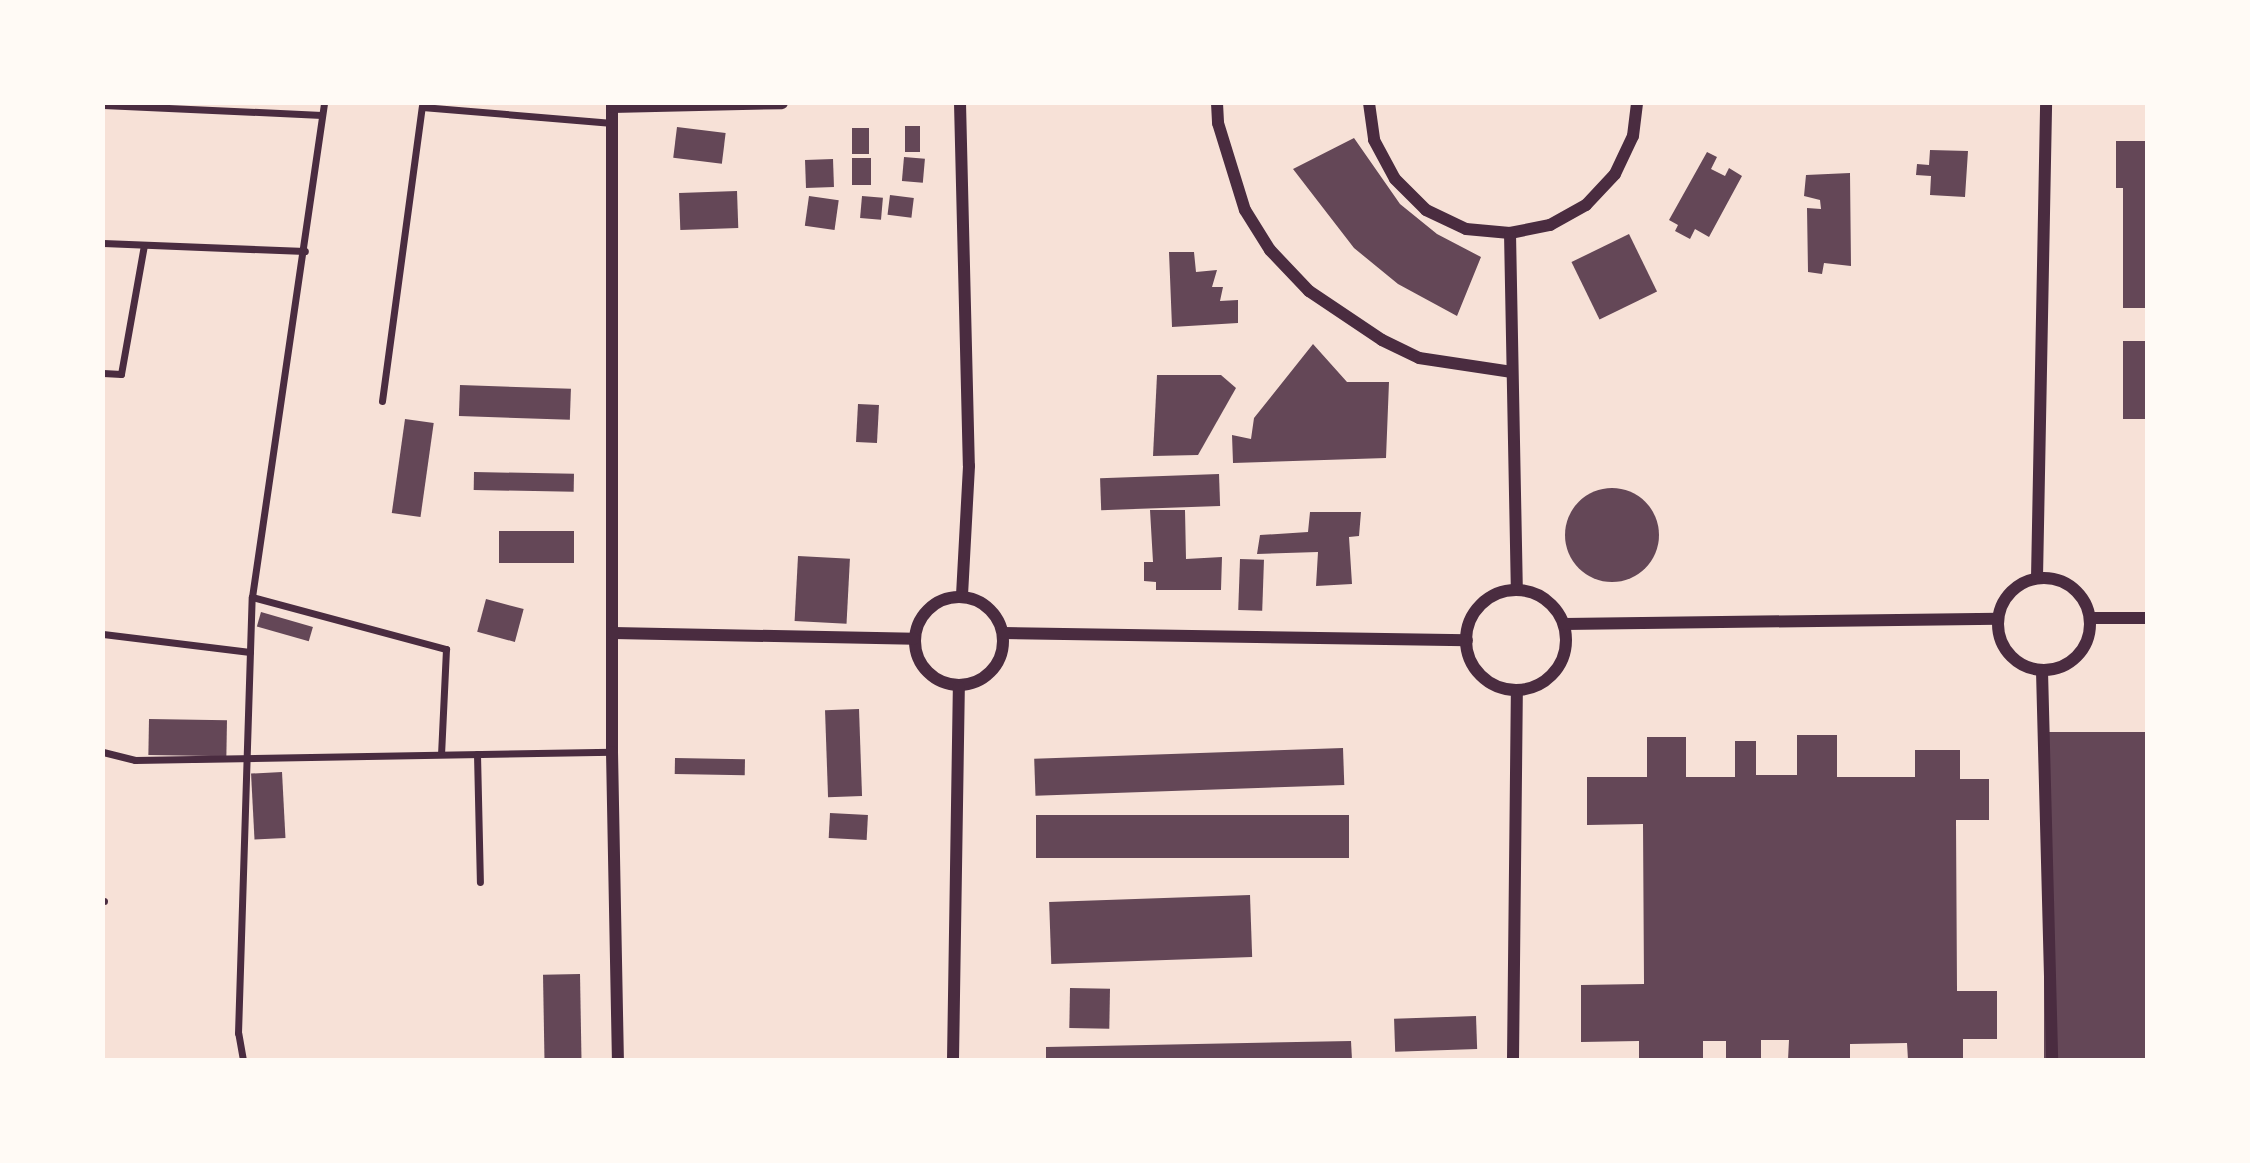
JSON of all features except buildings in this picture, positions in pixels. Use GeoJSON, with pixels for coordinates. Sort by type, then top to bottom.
{"type":"FeatureCollection","features":[{"type":"Feature","properties":{"kind":"street"},"geometry":{"type":"LineString","coordinates":[[243,1060],[238,1033],[252,597],[305,251],[324,103]]}},
{"type":"Feature","properties":{"kind":"street"},"geometry":{"type":"LineString","coordinates":[[618,1060],[612,752],[612,105],[782,103]]}},
{"type":"Feature","properties":{"kind":"street"},"geometry":{"type":"LineString","coordinates":[[960,103],[969,466],[962,596]]}},
{"type":"Feature","properties":{"kind":"street"},"geometry":{"type":"LineString","coordinates":[[1217,103],[1218,123],[1245,210],[1270,250],[1309,291],[1382,340],[1430,362],[1512,372]]}},
{"type":"Feature","properties":{"kind":"street"},"geometry":{"type":"LineString","coordinates":[[1369,103],[1374,140],[1395,179],[1426,210],[1466,229],[1510,233],[1550,225],[1587,205],[1615,174],[1633,136],[1637,103]]}},
{"type":"Feature","properties":{"kind":"street"},"geometry":{"type":"LineString","coordinates":[[2037,578],[2046,103]]}},
{"type":"Feature","properties":{"kind":"street"},"geometry":{"type":"LineString","coordinates":[[103,105],[323,115]]}},
{"type":"Feature","properties":{"kind":"street"},"geometry":{"type":"LineString","coordinates":[[382,401],[422,107],[612,123]]}},
{"type":"Feature","properties":{"kind":"street"},"geometry":{"type":"LineString","coordinates":[[1510,233],[1517,589]]}},
{"type":"Feature","properties":{"kind":"street"},"geometry":{"type":"LineString","coordinates":[[103,243],[305,251]]}},
{"type":"Feature","properties":{"kind":"street"},"geometry":{"type":"LineString","coordinates":[[103,373],[121,374],[144,245]]}},
{"type":"Feature","properties":{"kind":"street"},"geometry":{"type":"LineString","coordinates":[[2037,578],[2066,583],[2082,598],[2090,618],[2090,631],[2078,656],[2055,670],[2042,671],[2014,660],[2004,648],[1998,619],[2011,592],[2037,578]]}},
{"type":"Feature","properties":{"kind":"street"},"geometry":{"type":"LineString","coordinates":[[1517,589],[1546,599],[1564,624],[1564,655],[1557,669],[1546,680],[1517,690],[1487,680],[1469,655],[1466,640],[1469,624],[1487,599],[1517,589]]}},
{"type":"Feature","properties":{"kind":"street"},"geometry":{"type":"LineString","coordinates":[[962,596],[984,603],[998,618],[1003,633],[997,665],[978,682],[959,687],[933,679],[919,662],[914,639],[922,615],[941,599],[962,596]]}},
{"type":"Feature","properties":{"kind":"street"},"geometry":{"type":"LineString","coordinates":[[252,597],[446,649],[441,754]]}},
{"type":"Feature","properties":{"kind":"street"},"geometry":{"type":"LineString","coordinates":[[2090,618],[2147,618]]}},
{"type":"Feature","properties":{"kind":"street"},"geometry":{"type":"LineString","coordinates":[[1564,624],[1998,619]]}},
{"type":"Feature","properties":{"kind":"street"},"geometry":{"type":"LineString","coordinates":[[613,633],[914,639]]}},
{"type":"Feature","properties":{"kind":"street"},"geometry":{"type":"LineString","coordinates":[[1003,633],[1466,640]]}},
{"type":"Feature","properties":{"kind":"street"},"geometry":{"type":"LineString","coordinates":[[103,634],[250,652]]}},
{"type":"Feature","properties":{"kind":"street"},"geometry":{"type":"LineString","coordinates":[[2042,671],[2052,1060]]}},
{"type":"Feature","properties":{"kind":"street"},"geometry":{"type":"LineString","coordinates":[[954,1060],[959,687]]}},
{"type":"Feature","properties":{"kind":"street"},"geometry":{"type":"LineString","coordinates":[[1513,1060],[1517,690]]}},
{"type":"Feature","properties":{"kind":"street"},"geometry":{"type":"LineString","coordinates":[[103,752],[135,760],[246,756],[612,752]]}},
{"type":"Feature","properties":{"kind":"street"},"geometry":{"type":"LineString","coordinates":[[477,754],[480,882]]}}]}
